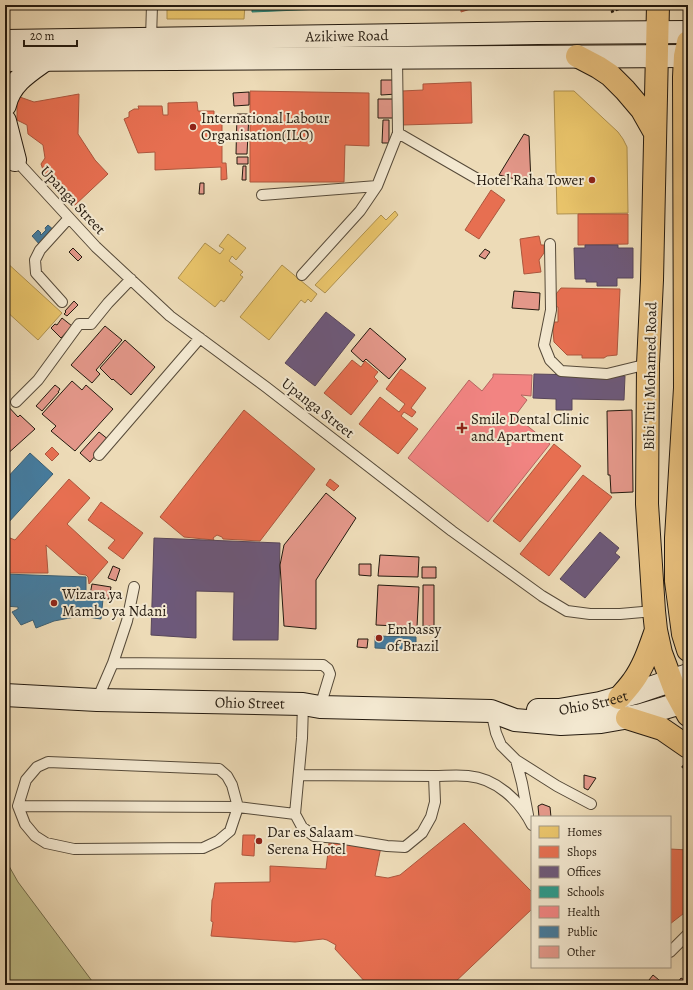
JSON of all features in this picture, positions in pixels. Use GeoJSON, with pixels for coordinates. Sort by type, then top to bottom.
{"type":"FeatureCollection","features":[{"type":"Feature","properties":{"kind":"highway"},"geometry":{"type":"LineString","coordinates":[[658,5],[658,31]]}},
{"type":"Feature","properties":{"kind":"highway","name":"Bibi Titi Mohamed Road"},"geometry":{"type":"LineString","coordinates":[[658,31],[652,280],[648,364],[647,504],[655,620],[661,653],[682,694]]}},
{"type":"Feature","properties":{"kind":"highway"},"geometry":{"type":"LineString","coordinates":[[686,49],[685,388],[676,538],[676,581],[688,650]]}},
{"type":"Feature","properties":{"kind":"highway"},"geometry":{"type":"LineString","coordinates":[[577,56],[610,75],[625,90],[642,110],[655,134]]}},
{"type":"Feature","properties":{"kind":"highway"},"geometry":{"type":"LineString","coordinates":[[618,698],[632,682],[646,657],[655,620]]}},
{"type":"Feature","properties":{"kind":"highway"},"geometry":{"type":"LineString","coordinates":[[627,718],[662,729],[688,747]]}},
{"type":"Feature","properties":{"kind":"street","name":"Azikiwe Road"},"geometry":{"type":"LineString","coordinates":[[5,41],[658,31],[688,32]]}},
{"type":"Feature","properties":{"kind":"street","name":"Azikiwe Road"},"geometry":{"type":"LineString","coordinates":[[5,60],[657,56],[686,49]]}},
{"type":"Feature","properties":{"kind":"street"},"geometry":{"type":"LineString","coordinates":[[5,105],[11,90],[18,80],[45,60]]}},
{"type":"Feature","properties":{"kind":"street"},"geometry":{"type":"LineString","coordinates":[[5,121],[10,154]]}},
{"type":"Feature","properties":{"kind":"street","name":"Ohio Street"},"geometry":{"type":"LineString","coordinates":[[5,695],[97,700],[312,705],[493,712],[559,710],[600,703],[635,693],[682,694]]}},
{"type":"Feature","properties":{"kind":"street","name":"Ohio Street"},"geometry":{"type":"LineString","coordinates":[[493,712],[515,720],[561,724],[601,722],[641,715],[682,694]]}},
{"type":"Feature","properties":{"kind":"lane"},"geometry":{"type":"LineString","coordinates":[[151,39],[152,5]]}},
{"type":"Feature","properties":{"kind":"lane"},"geometry":{"type":"LineString","coordinates":[[302,275],[360,211],[377,186],[398,133],[396,58]]}},
{"type":"Feature","properties":{"kind":"lane"},"geometry":{"type":"LineString","coordinates":[[398,133],[481,180]]}},
{"type":"Feature","properties":{"kind":"lane","name":"Upanga Street"},"geometry":{"type":"LineString","coordinates":[[10,154],[96,247],[170,316],[283,400],[452,531],[542,596],[567,611],[590,614],[620,614],[655,620]]}},
{"type":"Feature","properties":{"kind":"lane"},"geometry":{"type":"LineString","coordinates":[[262,195],[377,186]]}},
{"type":"Feature","properties":{"kind":"lane"},"geometry":{"type":"LineString","coordinates":[[62,302],[36,273],[35,260],[40,250],[69,218]]}},
{"type":"Feature","properties":{"kind":"lane"},"geometry":{"type":"LineString","coordinates":[[550,244],[551,310],[544,345],[550,360],[561,370],[607,374],[648,364]]}},
{"type":"Feature","properties":{"kind":"lane"},"geometry":{"type":"LineString","coordinates":[[16,402],[38,380],[79,324],[91,324],[108,303],[131,280]]}},
{"type":"Feature","properties":{"kind":"lane"},"geometry":{"type":"LineString","coordinates":[[99,455],[200,338]]}},
{"type":"Feature","properties":{"kind":"lane"},"geometry":{"type":"LineString","coordinates":[[97,700],[113,663],[127,621],[134,587]]}},
{"type":"Feature","properties":{"kind":"lane"},"geometry":{"type":"LineString","coordinates":[[113,663],[324,665],[330,674],[312,705],[302,738],[295,814],[302,827],[314,836],[405,847],[422,833],[431,816],[435,802],[434,776]]}},
{"type":"Feature","properties":{"kind":"lane"},"geometry":{"type":"LineString","coordinates":[[493,712],[496,734],[501,745],[516,760],[562,789],[592,804]]}},
{"type":"Feature","properties":{"kind":"lane"},"geometry":{"type":"LineString","coordinates":[[516,760],[530,821]]}},
{"type":"Feature","properties":{"kind":"lane"},"geometry":{"type":"LineString","coordinates":[[48,762],[219,769],[232,785],[238,807],[230,831],[218,842],[204,848],[74,849],[46,843],[35,836],[25,824],[18,806],[26,780],[37,767],[48,762]]}},
{"type":"Feature","properties":{"kind":"lane"},"geometry":{"type":"LineString","coordinates":[[299,775],[470,776],[488,782],[506,792],[518,803],[530,821]]}},
{"type":"Feature","properties":{"kind":"lane"},"geometry":{"type":"LineString","coordinates":[[18,806],[238,807],[295,814]]}},
{"type":"Feature","properties":{"kind":"lane"},"geometry":{"type":"LineString","coordinates":[[671,951],[688,934]]}},
{"type":"Feature","properties":{"kind":"shaded area"},"geometry":{"type":"Polygon","coordinates":[[[5,859],[18,882],[95,985],[5,985],[5,859]]]}},
{"type":"Feature","properties":{"kind":"building: Homes"},"geometry":{"type":"Polygon","coordinates":[[[167,5],[245,5],[244,19],[167,19],[167,5]]]}},
{"type":"Feature","properties":{"kind":"building: Homes","name":"Hotel Raha Tower"},"geometry":{"type":"Polygon","coordinates":[[[554,91],[574,91],[618,132],[623,139],[627,147],[628,213],[557,214],[554,91]]]}},
{"type":"Feature","properties":{"kind":"building: Homes"},"geometry":{"type":"Polygon","coordinates":[[[395,211],[398,215],[325,293],[315,285],[381,215],[386,220],[395,211]]]}},
{"type":"Feature","properties":{"kind":"building: Homes"},"geometry":{"type":"Polygon","coordinates":[[[228,234],[246,248],[236,260],[232,256],[229,261],[243,272],[240,275],[243,277],[224,302],[221,300],[215,307],[178,278],[205,243],[220,254],[224,249],[219,246],[228,234]]]}},
{"type":"Feature","properties":{"kind":"building: Homes"},"geometry":{"type":"Polygon","coordinates":[[[5,261],[62,313],[38,340],[5,310],[5,261]]]}},
{"type":"Feature","properties":{"kind":"building: Homes"},"geometry":{"type":"Polygon","coordinates":[[[282,265],[317,294],[311,302],[308,299],[305,303],[301,300],[269,340],[240,317],[282,265]]]}},
{"type":"Feature","properties":{"kind":"building: Shops"},"geometry":{"type":"Polygon","coordinates":[[[330,5],[435,5],[330,7],[330,5]]]}},
{"type":"Feature","properties":{"kind":"building: Shops"},"geometry":{"type":"Polygon","coordinates":[[[461,5],[479,5],[480,6],[461,12],[461,5]]]}},
{"type":"Feature","properties":{"kind":"building: Shops"},"geometry":{"type":"Polygon","coordinates":[[[471,82],[472,123],[402,125],[402,91],[423,90],[423,84],[471,82]]]}},
{"type":"Feature","properties":{"kind":"building: Shops"},"geometry":{"type":"Polygon","coordinates":[[[250,91],[369,93],[369,146],[345,145],[344,182],[250,182],[250,91]]]}},
{"type":"Feature","properties":{"kind":"building: Shops"},"geometry":{"type":"Polygon","coordinates":[[[79,94],[78,134],[95,160],[108,174],[74,206],[46,178],[41,164],[45,158],[43,145],[28,134],[27,125],[17,120],[17,96],[34,102],[79,94]]]}},
{"type":"Feature","properties":{"kind":"building: Shops"},"geometry":{"type":"Polygon","coordinates":[[[197,102],[198,111],[214,111],[214,117],[222,116],[222,163],[226,163],[227,179],[221,180],[221,167],[155,170],[155,152],[138,153],[124,119],[129,117],[129,112],[134,109],[139,109],[138,106],[162,106],[163,115],[168,115],[168,103],[197,102]]]}},
{"type":"Feature","properties":{"kind":"building: Shops"},"geometry":{"type":"Polygon","coordinates":[[[491,190],[505,200],[479,239],[465,230],[491,190]]]}},
{"type":"Feature","properties":{"kind":"building: Shops"},"geometry":{"type":"Polygon","coordinates":[[[578,214],[628,214],[628,244],[578,245],[578,214]]]}},
{"type":"Feature","properties":{"kind":"building: Shops"},"geometry":{"type":"Polygon","coordinates":[[[539,236],[541,245],[544,245],[544,253],[539,260],[541,272],[524,274],[520,239],[539,236]]]}},
{"type":"Feature","properties":{"kind":"building: Shops"},"geometry":{"type":"Polygon","coordinates":[[[561,288],[620,289],[617,355],[607,356],[604,358],[582,358],[582,355],[567,355],[554,342],[554,322],[558,322],[558,307],[554,306],[556,294],[561,288]]]}},
{"type":"Feature","properties":{"kind":"building: Shops"},"geometry":{"type":"Polygon","coordinates":[[[352,360],[361,367],[365,361],[378,372],[374,377],[378,381],[351,415],[324,393],[352,360]]]}},
{"type":"Feature","properties":{"kind":"building: Shops"},"geometry":{"type":"Polygon","coordinates":[[[401,369],[426,388],[411,408],[416,412],[412,417],[404,412],[401,416],[418,429],[398,454],[359,424],[380,397],[399,412],[405,404],[386,389],[401,369]]]}},
{"type":"Feature","properties":{"kind":"building: Shops"},"geometry":{"type":"Polygon","coordinates":[[[244,410],[315,469],[260,541],[223,539],[217,535],[213,538],[214,540],[184,537],[160,517],[244,410]]]}},
{"type":"Feature","properties":{"kind":"building: Shops"},"geometry":{"type":"Polygon","coordinates":[[[554,444],[581,466],[520,542],[493,521],[554,444]]]}},
{"type":"Feature","properties":{"kind":"building: Shops"},"geometry":{"type":"Polygon","coordinates":[[[52,447],[59,454],[52,461],[45,454],[52,447]]]}},
{"type":"Feature","properties":{"kind":"building: Shops"},"geometry":{"type":"Polygon","coordinates":[[[583,475],[612,497],[549,576],[520,554],[583,475]]]}},
{"type":"Feature","properties":{"kind":"building: Shops"},"geometry":{"type":"Polygon","coordinates":[[[69,479],[90,498],[67,524],[108,562],[89,584],[88,577],[86,575],[79,574],[46,545],[48,573],[5,573],[5,536],[15,540],[69,479]]]}},
{"type":"Feature","properties":{"kind":"building: Shops"},"geometry":{"type":"Polygon","coordinates":[[[330,479],[339,486],[334,491],[326,485],[330,479]]]}},
{"type":"Feature","properties":{"kind":"building: Shops"},"geometry":{"type":"Polygon","coordinates":[[[101,502],[143,533],[123,559],[108,548],[115,540],[88,520],[101,502]]]}},
{"type":"Feature","properties":{"kind":"building: Shops"},"geometry":{"type":"Polygon","coordinates":[[[464,823],[531,891],[531,910],[452,985],[368,985],[335,949],[336,945],[323,939],[295,942],[211,936],[213,922],[211,921],[212,900],[215,883],[270,882],[270,866],[326,869],[329,843],[381,847],[375,876],[388,878],[400,875],[464,823]]]}},
{"type":"Feature","properties":{"kind":"building: Shops"},"geometry":{"type":"Polygon","coordinates":[[[243,835],[255,835],[254,856],[242,855],[243,835]]]}},
{"type":"Feature","properties":{"kind":"building: Shops"},"geometry":{"type":"Polygon","coordinates":[[[671,849],[688,850],[688,910],[671,923],[671,849]]]}},
{"type":"Feature","properties":{"kind":"building: Offices"},"geometry":{"type":"Polygon","coordinates":[[[585,245],[618,245],[618,248],[633,248],[633,278],[617,278],[617,286],[597,286],[597,282],[586,282],[586,279],[575,279],[574,248],[585,248],[585,245]]]}},
{"type":"Feature","properties":{"kind":"building: Offices"},"geometry":{"type":"Polygon","coordinates":[[[326,312],[355,335],[315,386],[285,363],[326,312]]]}},
{"type":"Feature","properties":{"kind":"building: Offices"},"geometry":{"type":"Polygon","coordinates":[[[534,374],[625,376],[624,400],[572,399],[572,410],[556,410],[556,399],[533,398],[534,374]]]}},
{"type":"Feature","properties":{"kind":"building: Offices"},"geometry":{"type":"Polygon","coordinates":[[[600,532],[619,548],[615,553],[620,557],[585,598],[560,579],[600,532]]]}},
{"type":"Feature","properties":{"kind":"building: Offices"},"geometry":{"type":"Polygon","coordinates":[[[154,538],[280,543],[278,640],[233,640],[234,592],[196,591],[196,638],[151,635],[154,538]]]}},
{"type":"Feature","properties":{"kind":"building: Schools"},"geometry":{"type":"Polygon","coordinates":[[[252,5],[321,5],[321,9],[252,12],[252,5]]]}},
{"type":"Feature","properties":{"kind":"building: Health","name":"Smile Dental Clinic and Apartment"},"geometry":{"type":"Polygon","coordinates":[[[493,374],[532,375],[531,396],[521,395],[527,400],[515,416],[550,444],[488,522],[408,458],[469,380],[482,391],[493,377],[493,374]]]}},
{"type":"Feature","properties":{"kind":"building: Public"},"geometry":{"type":"Polygon","coordinates":[[[48,225],[55,231],[40,245],[32,236],[38,230],[41,235],[46,230],[45,228],[48,225]]]}},
{"type":"Feature","properties":{"kind":"building: Public"},"geometry":{"type":"Polygon","coordinates":[[[30,453],[53,474],[7,524],[5,523],[5,480],[30,453]]]}},
{"type":"Feature","properties":{"kind":"building: Public","name":"Wizara ya Mambo ya Ndani"},"geometry":{"type":"Polygon","coordinates":[[[5,574],[86,577],[86,594],[103,599],[101,619],[80,616],[54,621],[36,628],[33,620],[21,625],[12,612],[18,609],[18,607],[5,606],[5,574]]]}},
{"type":"Feature","properties":{"kind":"building: Public"},"geometry":{"type":"Polygon","coordinates":[[[375,636],[416,637],[416,650],[375,648],[375,636]]]}},
{"type":"Feature","properties":{"kind":"building: Other"},"geometry":{"type":"Polygon","coordinates":[[[381,80],[396,80],[397,94],[381,95],[381,80]]]}},
{"type":"Feature","properties":{"kind":"building: Other"},"geometry":{"type":"Polygon","coordinates":[[[249,92],[249,105],[234,106],[233,93],[249,92]]]}},
{"type":"Feature","properties":{"kind":"building: Other"},"geometry":{"type":"Polygon","coordinates":[[[378,99],[397,99],[397,118],[378,118],[378,99]]]}},
{"type":"Feature","properties":{"kind":"building: Other"},"geometry":{"type":"Polygon","coordinates":[[[237,114],[249,114],[247,154],[236,154],[237,114]]]}},
{"type":"Feature","properties":{"kind":"building: Other"},"geometry":{"type":"Polygon","coordinates":[[[383,120],[389,120],[389,143],[382,143],[383,120]]]}},
{"type":"Feature","properties":{"kind":"building: Other"},"geometry":{"type":"Polygon","coordinates":[[[524,134],[529,136],[531,183],[499,175],[524,134]]]}},
{"type":"Feature","properties":{"kind":"building: Other"},"geometry":{"type":"Polygon","coordinates":[[[237,157],[248,157],[248,164],[237,164],[237,157]]]}},
{"type":"Feature","properties":{"kind":"building: Other"},"geometry":{"type":"Polygon","coordinates":[[[243,166],[246,166],[246,180],[242,180],[243,166]]]}},
{"type":"Feature","properties":{"kind":"building: Other"},"geometry":{"type":"Polygon","coordinates":[[[200,183],[204,183],[204,194],[199,194],[200,183]]]}},
{"type":"Feature","properties":{"kind":"building: Other"},"geometry":{"type":"Polygon","coordinates":[[[73,248],[82,257],[78,261],[69,252],[73,248]]]}},
{"type":"Feature","properties":{"kind":"building: Other"},"geometry":{"type":"Polygon","coordinates":[[[485,249],[490,252],[485,259],[479,256],[485,249]]]}},
{"type":"Feature","properties":{"kind":"building: Other"},"geometry":{"type":"Polygon","coordinates":[[[514,291],[540,293],[539,310],[512,308],[514,291]]]}},
{"type":"Feature","properties":{"kind":"building: Other"},"geometry":{"type":"Polygon","coordinates":[[[74,301],[78,305],[67,316],[64,314],[66,312],[65,311],[74,301]]]}},
{"type":"Feature","properties":{"kind":"building: Other"},"geometry":{"type":"Polygon","coordinates":[[[62,318],[72,326],[61,338],[51,328],[55,324],[57,325],[62,318]]]}},
{"type":"Feature","properties":{"kind":"building: Other"},"geometry":{"type":"Polygon","coordinates":[[[105,326],[122,340],[96,370],[100,374],[92,383],[71,365],[105,326]]]}},
{"type":"Feature","properties":{"kind":"building: Other"},"geometry":{"type":"Polygon","coordinates":[[[370,328],[406,359],[389,379],[366,359],[363,362],[351,351],[370,328]]]}},
{"type":"Feature","properties":{"kind":"building: Other"},"geometry":{"type":"Polygon","coordinates":[[[125,340],[155,367],[131,395],[100,368],[125,340]]]}},
{"type":"Feature","properties":{"kind":"building: Other"},"geometry":{"type":"Polygon","coordinates":[[[72,381],[82,390],[86,385],[113,409],[75,451],[51,431],[56,426],[42,414],[72,381]]]}},
{"type":"Feature","properties":{"kind":"building: Other"},"geometry":{"type":"Polygon","coordinates":[[[55,385],[60,389],[59,392],[42,411],[36,406],[55,385]]]}},
{"type":"Feature","properties":{"kind":"building: Other"},"geometry":{"type":"Polygon","coordinates":[[[5,403],[18,417],[20,415],[35,429],[5,456],[5,403]]]}},
{"type":"Feature","properties":{"kind":"building: Other"},"geometry":{"type":"Polygon","coordinates":[[[632,410],[633,492],[611,493],[610,475],[608,475],[607,411],[632,410]]]}},
{"type":"Feature","properties":{"kind":"building: Other"},"geometry":{"type":"Polygon","coordinates":[[[99,432],[109,440],[90,462],[80,453],[99,432]]]}},
{"type":"Feature","properties":{"kind":"building: Other"},"geometry":{"type":"Polygon","coordinates":[[[326,493],[356,518],[316,580],[316,629],[284,626],[280,565],[284,545],[326,493]]]}},
{"type":"Feature","properties":{"kind":"building: Other"},"geometry":{"type":"Polygon","coordinates":[[[380,555],[419,557],[418,577],[378,576],[380,555]]]}},
{"type":"Feature","properties":{"kind":"building: Other"},"geometry":{"type":"Polygon","coordinates":[[[359,564],[371,564],[371,576],[359,575],[359,564]]]}},
{"type":"Feature","properties":{"kind":"building: Other"},"geometry":{"type":"Polygon","coordinates":[[[113,566],[120,569],[116,581],[108,578],[113,566]]]}},
{"type":"Feature","properties":{"kind":"building: Other"},"geometry":{"type":"Polygon","coordinates":[[[422,567],[436,567],[436,578],[422,578],[422,567]]]}},
{"type":"Feature","properties":{"kind":"building: Other"},"geometry":{"type":"Polygon","coordinates":[[[92,584],[111,587],[109,599],[90,595],[92,584]]]}},
{"type":"Feature","properties":{"kind":"building: Other"},"geometry":{"type":"Polygon","coordinates":[[[378,585],[419,587],[417,627],[376,625],[378,585]]]}},
{"type":"Feature","properties":{"kind":"building: Other"},"geometry":{"type":"Polygon","coordinates":[[[423,585],[434,585],[434,626],[423,626],[423,585]]]}},
{"type":"Feature","properties":{"kind":"building: Other"},"geometry":{"type":"Polygon","coordinates":[[[358,639],[368,639],[367,648],[357,647],[358,639]]]}},
{"type":"Feature","properties":{"kind":"building: Other"},"geometry":{"type":"Polygon","coordinates":[[[584,775],[596,778],[588,790],[584,788],[584,775]]]}},
{"type":"Feature","properties":{"kind":"building: Other"},"geometry":{"type":"Polygon","coordinates":[[[542,804],[550,807],[551,816],[539,816],[538,806],[542,804]]]}},
{"type":"Feature","properties":{"kind":"building: Other"},"geometry":{"type":"Polygon","coordinates":[[[653,975],[665,985],[645,985],[653,975]]]}},
{"type":"Feature","properties":{"kind":"building: Other"},"geometry":{"type":"Polygon","coordinates":[[[681,978],[688,982],[688,985],[676,985],[681,978]]]}},
{"type":"Feature","properties":{"kind":"place","name":"International Labour Organisation(ILO)"},"geometry":{"type":"Point","coordinates":[193,127]}},
{"type":"Feature","properties":{"kind":"place","name":"Hotel Raha Tower"},"geometry":{"type":"Point","coordinates":[592,180]}},
{"type":"Feature","properties":{"kind":"place","name":"Smile Dental Clinic and Apartment"},"geometry":{"type":"Point","coordinates":[462,428]}},
{"type":"Feature","properties":{"kind":"place","name":"Wizara ya Mambo ya Ndani"},"geometry":{"type":"Point","coordinates":[54,603]}},
{"type":"Feature","properties":{"kind":"place","name":"Embassy of Brazil"},"geometry":{"type":"Point","coordinates":[379,638]}},
{"type":"Feature","properties":{"kind":"place","name":"Dar es Salaam Serena Hotel"},"geometry":{"type":"Point","coordinates":[259,841]}}]}
